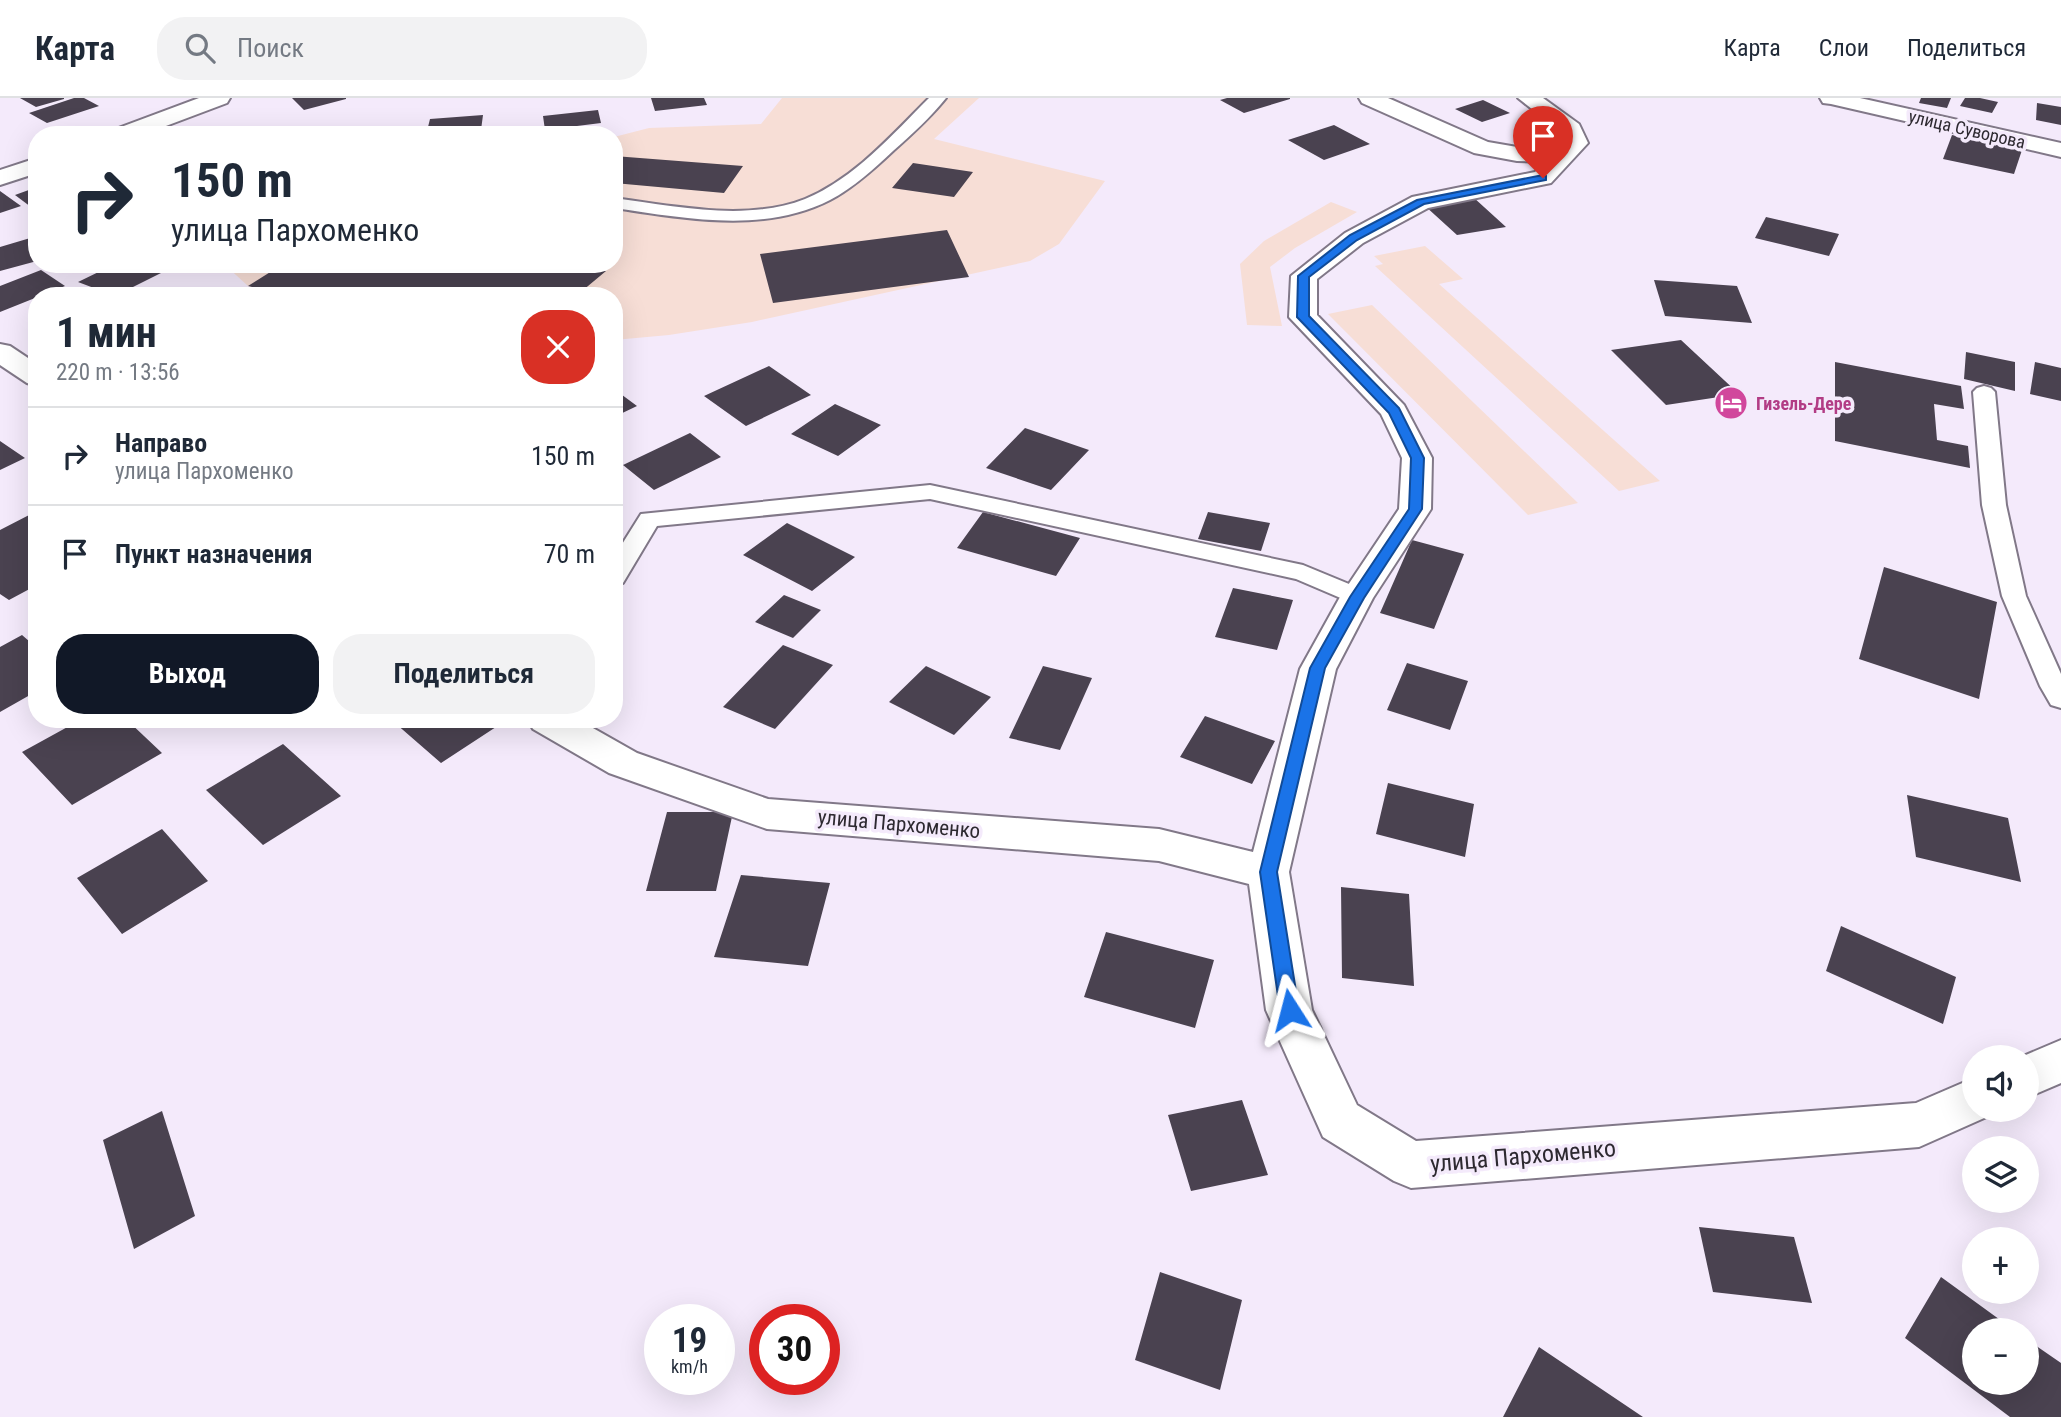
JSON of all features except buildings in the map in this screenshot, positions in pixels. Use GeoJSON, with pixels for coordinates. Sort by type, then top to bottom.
{"type":"FeatureCollection","features":[{"type":"Feature","properties":{"kind":"street"},"geometry":{"type":"LineString","coordinates":[[145,126],[219,98]]}},
{"type":"Feature","properties":{"kind":"street"},"geometry":{"type":"LineString","coordinates":[[1370,98],[1482,148],[1563,155],[1577,143],[1571,129],[1529,98]]}},
{"type":"Feature","properties":{"kind":"street","name":"улица Суворова"},"geometry":{"type":"LineString","coordinates":[[1832,98],[2061,150]]}},
{"type":"Feature","properties":{"kind":"street","name":"улица Пархоменко"},"geometry":{"type":"LineString","coordinates":[[1563,155],[1543,178],[1421,202],[1354,238],[1304,276],[1303,317],[1394,411],[1417,458],[1415,509],[1357,597],[1318,668],[1269,872],[1290,1010],[1340,1121],[1411,1165],[1919,1125],[1962,1105]]}},
{"type":"Feature","properties":{"kind":"street"},"geometry":{"type":"LineString","coordinates":[[1,176],[28,167]]}},
{"type":"Feature","properties":{"kind":"street"},"geometry":{"type":"LineString","coordinates":[[0,352],[28,371]]}},
{"type":"Feature","properties":{"kind":"street","name":"улица Пархоменко"},"geometry":{"type":"LineString","coordinates":[[562,728],[623,763],[767,814],[1159,845],[1269,872]]}},
{"type":"Feature","properties":{"kind":"street"},"geometry":{"type":"LineString","coordinates":[[2039,1071],[2061,1061]]}},
{"type":"Feature","properties":{"kind":"lane"},"geometry":{"type":"LineString","coordinates":[[623,204],[692,213],[750,215],[811,202],[851,178],[938,98]]}},
{"type":"Feature","properties":{"kind":"lane"},"geometry":{"type":"LineString","coordinates":[[1984,392],[1994,505],[2014,596],[2053,686],[2061,698]]}},
{"type":"Feature","properties":{"kind":"lane"},"geometry":{"type":"LineString","coordinates":[[623,562],[649,519],[930,492],[1303,573],[1357,597]]}},
{"type":"Feature","properties":{"kind":"shaded area"},"geometry":{"type":"Polygon","coordinates":[[[782,98],[979,98],[934,139],[1105,181],[1059,244],[1030,261],[752,322],[669,335],[623,339],[623,287],[252,287],[234,273],[623,273],[623,135],[649,128],[761,124],[782,98]]]}},
{"type":"Feature","properties":{"kind":"shaded area"},"geometry":{"type":"Polygon","coordinates":[[[1331,202],[1357,212],[1295,248],[1270,267],[1282,326],[1247,325],[1240,264],[1264,241],[1331,202]]]}},
{"type":"Feature","properties":{"kind":"shaded area"},"geometry":{"type":"Polygon","coordinates":[[[1425,246],[1463,279],[1439,284],[1660,481],[1619,491],[1375,266],[1383,264],[1374,256],[1425,246]]]}},
{"type":"Feature","properties":{"kind":"shaded area"},"geometry":{"type":"Polygon","coordinates":[[[1372,305],[1578,503],[1528,515],[1328,314],[1372,305]]]}},
{"type":"Feature","properties":{"kind":"place","name":"Гизель-Дере"},"geometry":{"type":"Point","coordinates":[1731,403]}},
{"type":"Feature","properties":{"kind":"route"},"geometry":{"type":"LineString","coordinates":[[1290,1010],[1269,872],[1318,668],[1357,597],[1415,509],[1417,458],[1394,411],[1303,317],[1304,276],[1354,238],[1421,202],[1543,178]]}}]}
